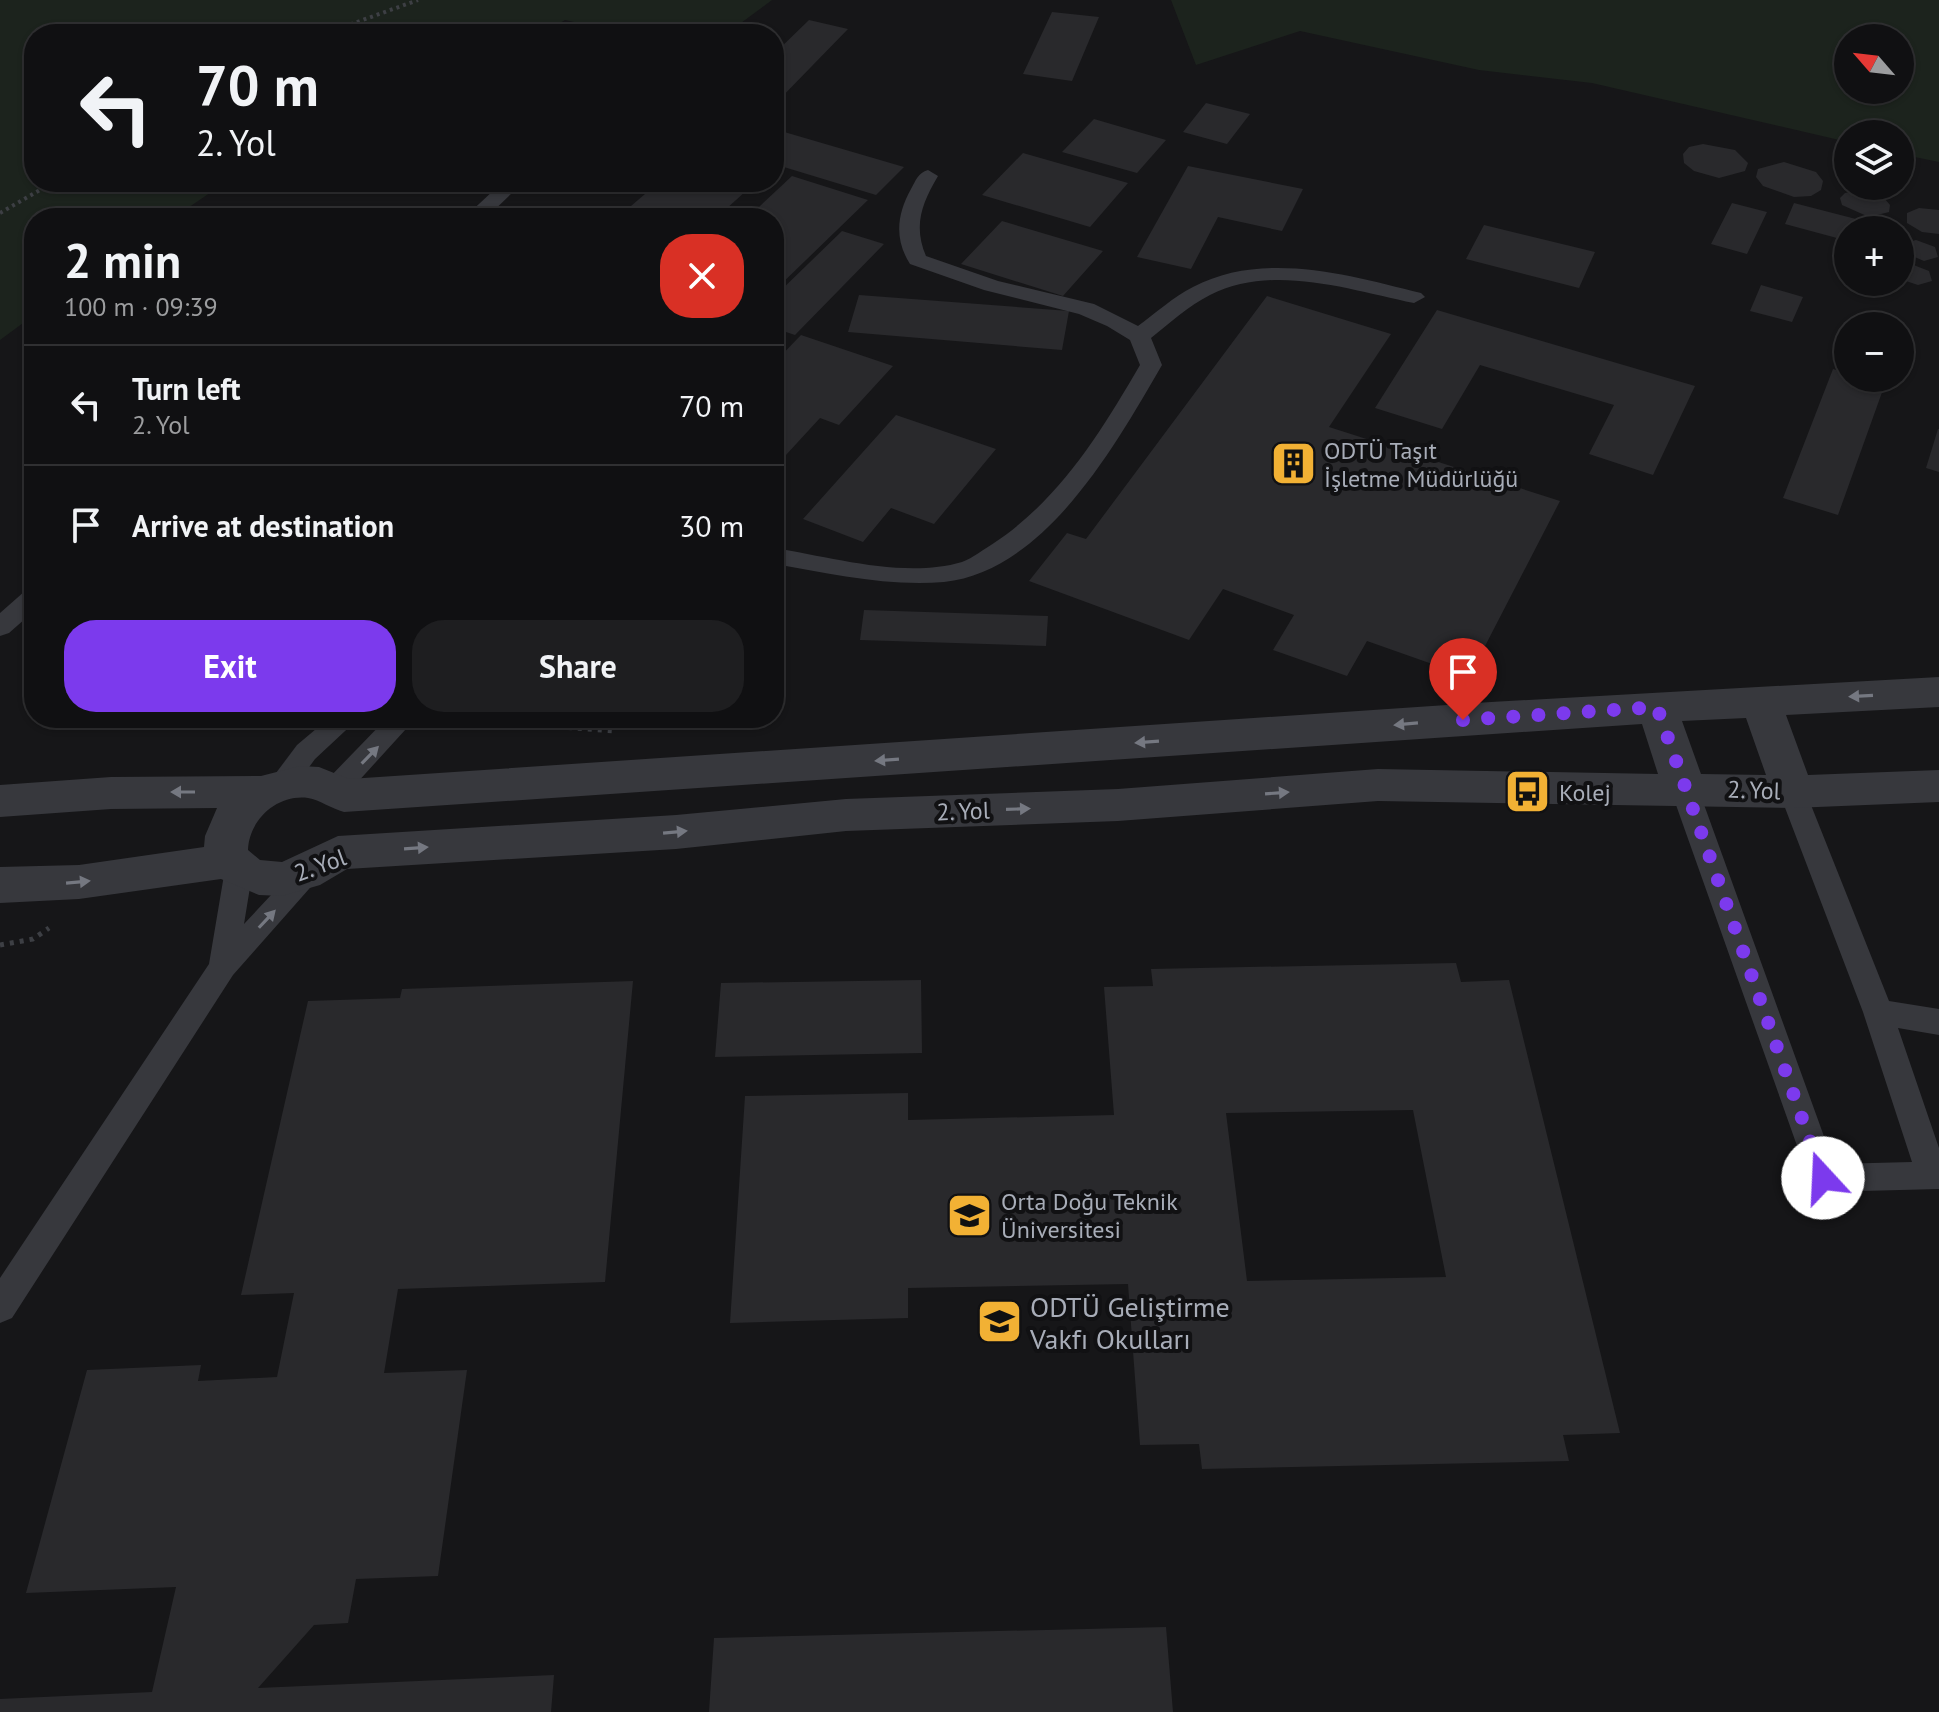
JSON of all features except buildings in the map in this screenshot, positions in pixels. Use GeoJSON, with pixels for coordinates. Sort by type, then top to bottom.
{"type":"FeatureCollection","features":[{"type":"Feature","properties":{"kind":"street"},"geometry":{"type":"LineString","coordinates":[[0,801],[111,793],[271,788],[310,783],[340,792],[1760,700],[1939,692]]}},
{"type":"Feature","properties":{"kind":"street"},"geometry":{"type":"LineString","coordinates":[[1760,700],[1793,792]]}},
{"type":"Feature","properties":{"kind":"street"},"geometry":{"type":"LineString","coordinates":[[1657,707],[1684,788]]}},
{"type":"Feature","properties":{"kind":"street","name":"2. Yol"},"geometry":{"type":"LineString","coordinates":[[0,885],[79,882],[235,865],[259,877],[284,879],[324,862],[846,815],[1118,805],[1378,785],[1793,792],[1939,786]]}},
{"type":"Feature","properties":{"kind":"street"},"geometry":{"type":"LineString","coordinates":[[235,865],[225,848],[225,832],[232,817],[271,788]]}},
{"type":"Feature","properties":{"kind":"street"},"geometry":{"type":"LineString","coordinates":[[324,862],[349,839],[353,823],[352,808],[340,792]]}},
{"type":"Feature","properties":{"kind":"lane"},"geometry":{"type":"LineString","coordinates":[[784,557],[913,573],[968,569],[1008,546],[1049,512],[1123,413],[1151,365],[1139,336],[1115,321],[1086,309],[991,286],[917,260],[907,240],[906,226],[928,176]]}},
{"type":"Feature","properties":{"kind":"lane"},"geometry":{"type":"LineString","coordinates":[[485,208],[502,193]]}},
{"type":"Feature","properties":{"kind":"lane"},"geometry":{"type":"LineString","coordinates":[[1139,336],[1205,288],[1248,276],[1293,274],[1414,297]]}},
{"type":"Feature","properties":{"kind":"lane"},"geometry":{"type":"LineString","coordinates":[[0,627],[24,606]]}},
{"type":"Feature","properties":{"kind":"lane"},"geometry":{"type":"LineString","coordinates":[[271,788],[334,728]]}},
{"type":"Feature","properties":{"kind":"lane"},"geometry":{"type":"LineString","coordinates":[[340,792],[394,728]]}},
{"type":"Feature","properties":{"kind":"lane"},"geometry":{"type":"LineString","coordinates":[[1684,788],[1823,1178],[1935,1174],[1878,1012],[1793,792]]}},
{"type":"Feature","properties":{"kind":"lane"},"geometry":{"type":"LineString","coordinates":[[0,1307],[223,967],[324,862]]}},
{"type":"Feature","properties":{"kind":"lane"},"geometry":{"type":"LineString","coordinates":[[223,967],[235,865]]}},
{"type":"Feature","properties":{"kind":"lane"},"geometry":{"type":"LineString","coordinates":[[1878,1012],[1939,1022]]}},
{"type":"Feature","properties":{"kind":"path"},"geometry":{"type":"LineString","coordinates":[[348,24],[418,0]]}},
{"type":"Feature","properties":{"kind":"path"},"geometry":{"type":"LineString","coordinates":[[0,213],[37,192]]}},
{"type":"Feature","properties":{"kind":"shaded area"},"geometry":{"type":"Polygon","coordinates":[[[0,0],[772,0],[740,24],[583,24],[565,20],[558,24],[24,24],[24,192],[211,192],[188,208],[24,208],[24,322],[0,340],[0,0]]]}},
{"type":"Feature","properties":{"kind":"shaded area"},"geometry":{"type":"Polygon","coordinates":[[[1171,0],[1939,0],[1939,162],[1914,157],[1914,120],[1834,120],[1834,139],[1592,83],[1479,70],[1300,31],[1196,65],[1171,0]]]}},
{"type":"Feature","properties":{"kind":"place","name":"ODTÜ Taşıt İşletme Müdürlüğü"},"geometry":{"type":"Point","coordinates":[1293,464]}},
{"type":"Feature","properties":{"kind":"place","name":"Kolej"},"geometry":{"type":"Point","coordinates":[1528,792]}},
{"type":"Feature","properties":{"kind":"place","name":"Orta Doğu Teknik Üniversitesi"},"geometry":{"type":"Point","coordinates":[970,1215]}},
{"type":"Feature","properties":{"kind":"place","name":"ODTÜ Geliştirme Vakfı Okulları"},"geometry":{"type":"Point","coordinates":[999,1322]}},
{"type":"Feature","properties":{"kind":"route"},"geometry":{"type":"LineString","coordinates":[[1463,720],[1657,707],[1823,1178]]}}]}
